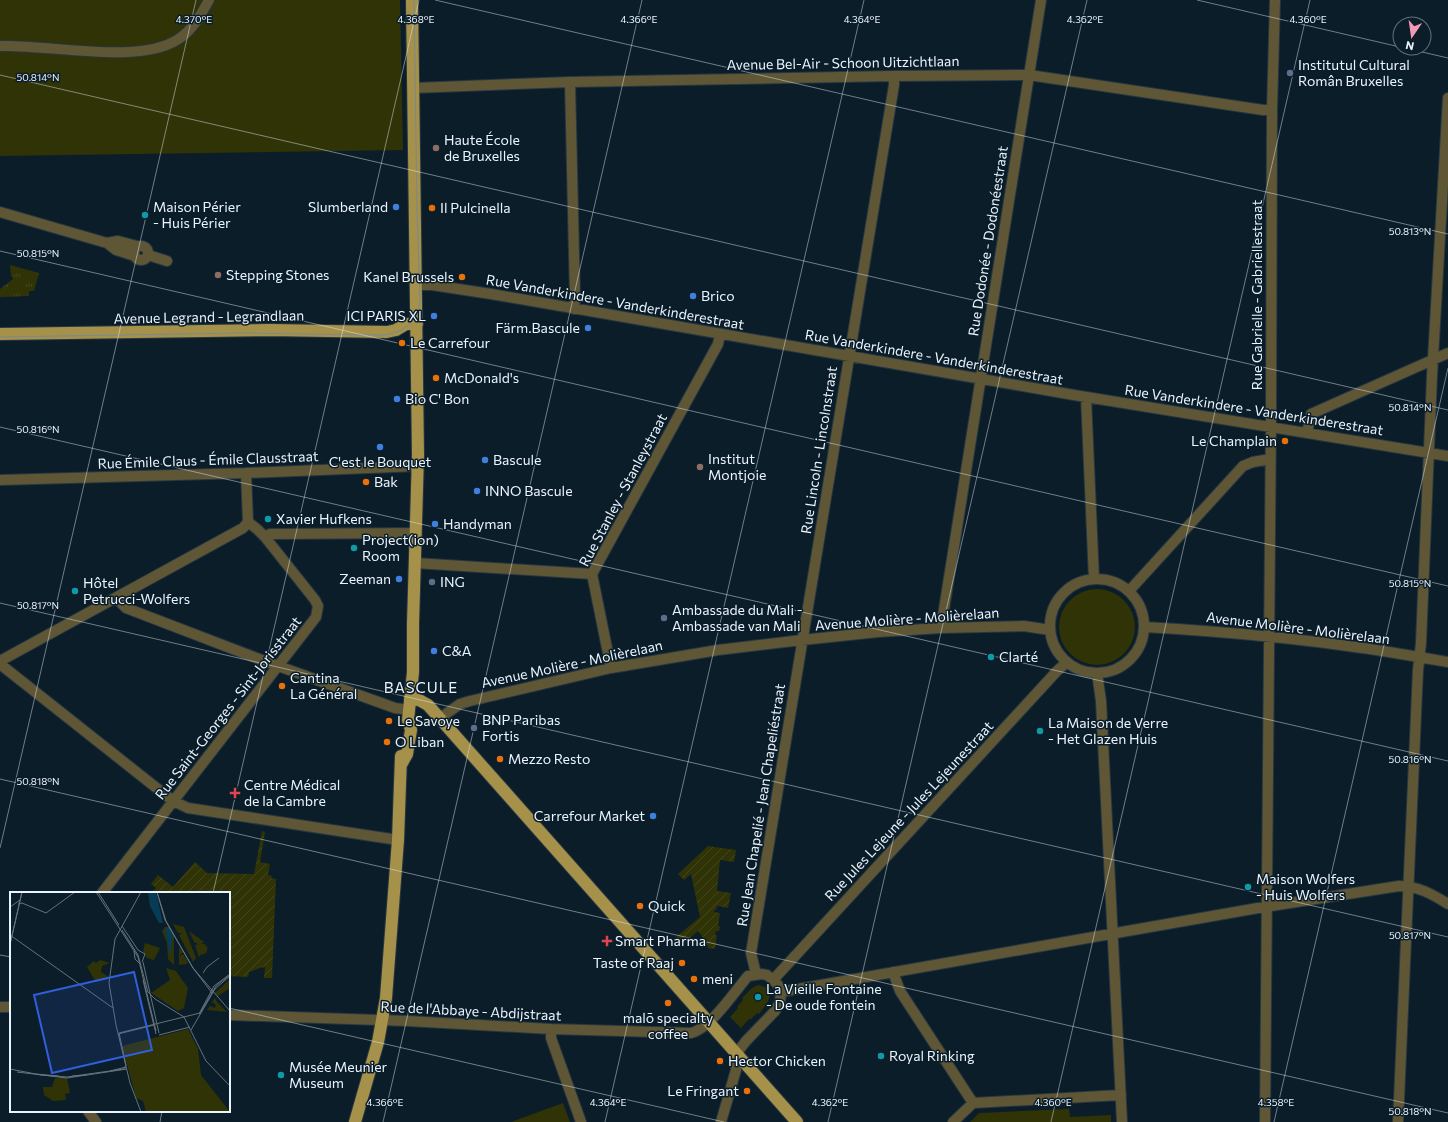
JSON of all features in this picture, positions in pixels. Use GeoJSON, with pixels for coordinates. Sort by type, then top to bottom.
{"type":"FeatureCollection","features":[{"type":"Feature","properties":{"kind":"main road"},"geometry":{"type":"LineString","coordinates":[[355,1122],[378,1042],[386,998],[398,840],[402,763],[407,754],[411,730],[409,710],[413,672],[418,466],[412,0]]}},
{"type":"Feature","properties":{"kind":"main road","name":"Avenue Legrand - Legrandlaan"},"geometry":{"type":"LineString","coordinates":[[0,334],[270,330],[387,332],[396,330],[406,324],[417,324]]}},
{"type":"Feature","properties":{"kind":"main road"},"geometry":{"type":"LineString","coordinates":[[409,710],[419,700],[428,705],[797,1122]]}},
{"type":"Feature","properties":{"kind":"street"},"geometry":{"type":"LineString","coordinates":[[0,46],[34,46],[96,52],[138,52],[163,48],[178,40],[190,29],[201,15],[209,0]]}},
{"type":"Feature","properties":{"kind":"street","name":"Rue Dodonée - Dodonéestraat"},"geometry":{"type":"LineString","coordinates":[[941,628],[1041,0]]}},
{"type":"Feature","properties":{"kind":"street","name":"Rue Gabrielle - Gabriellestraat"},"geometry":{"type":"LineString","coordinates":[[1264,1122],[1271,426],[1272,110],[1275,0]]}},
{"type":"Feature","properties":{"kind":"street","name":"Avenue Bel-Air - Schoon Uitzichtlaan"},"geometry":{"type":"LineString","coordinates":[[413,88],[570,82],[1029,75],[1255,109],[1272,110]]}},
{"type":"Feature","properties":{"kind":"street","name":"Rue Lincoln - Lincolnstraat"},"geometry":{"type":"LineString","coordinates":[[802,640],[894,85],[894,76]]}},
{"type":"Feature","properties":{"kind":"street"},"geometry":{"type":"LineString","coordinates":[[570,82],[574,309]]}},
{"type":"Feature","properties":{"kind":"street"},"geometry":{"type":"LineString","coordinates":[[1398,1122],[1408,886],[1430,453],[1433,360],[1448,98]]}},
{"type":"Feature","properties":{"kind":"street"},"geometry":{"type":"LineString","coordinates":[[0,212],[107,243],[118,241],[136,251],[140,246],[145,247],[148,255],[167,261]]}},
{"type":"Feature","properties":{"kind":"street","name":"Rue Vanderkindere - Vanderkinderestraat"},"geometry":{"type":"LineString","coordinates":[[416,285],[432,285],[491,294],[849,356],[1448,456]]}},
{"type":"Feature","properties":{"kind":"street","name":"Rue Stanley - Stanleystraat"},"geometry":{"type":"LineString","coordinates":[[611,668],[592,574],[718,344],[720,334]]}},
{"type":"Feature","properties":{"kind":"street"},"geometry":{"type":"LineString","coordinates":[[1307,433],[1311,414],[1448,353]]}},
{"type":"Feature","properties":{"kind":"street"},"geometry":{"type":"LineString","coordinates":[[1086,396],[1094,579]]}},
{"type":"Feature","properties":{"kind":"street"},"geometry":{"type":"LineString","coordinates":[[1129,591],[1243,466],[1253,462],[1270,459]]}},
{"type":"Feature","properties":{"kind":"street","name":"Rue Émile Claus - Émile Clausstraat"},"geometry":{"type":"LineString","coordinates":[[0,480],[246,473],[418,466]]}},
{"type":"Feature","properties":{"kind":"street"},"geometry":{"type":"LineString","coordinates":[[0,661],[243,528],[248,522],[246,473]]}},
{"type":"Feature","properties":{"kind":"street","name":"Rue Saint-Georges - Sint-Jorisstraat"},"geometry":{"type":"LineString","coordinates":[[103,892],[316,617],[318,606],[315,600],[257,529],[248,522]]}},
{"type":"Feature","properties":{"kind":"street"},"geometry":{"type":"LineString","coordinates":[[264,538],[270,534],[416,533]]}},
{"type":"Feature","properties":{"kind":"street"},"geometry":{"type":"LineString","coordinates":[[415,563],[592,574]]}},
{"type":"Feature","properties":{"kind":"street"},"geometry":{"type":"LineString","coordinates":[[1094,579],[1116,583],[1129,591],[1139,605],[1145,627],[1142,643],[1130,660],[1113,671],[1097,673],[1081,670],[1067,662],[1056,648],[1050,630],[1053,610],[1064,593],[1075,585],[1094,579]]}},
{"type":"Feature","properties":{"kind":"street"},"geometry":{"type":"LineString","coordinates":[[116,598],[126,608],[278,666],[395,708],[409,710]]}},
{"type":"Feature","properties":{"kind":"street","name":"Avenue Molière - Molièrelaan"},"geometry":{"type":"LineString","coordinates":[[440,718],[464,702],[611,668],[718,650],[878,632],[941,628],[1024,626],[1050,630]]}},
{"type":"Feature","properties":{"kind":"street","name":"Avenue Molière - Molièrelaan"},"geometry":{"type":"LineString","coordinates":[[1145,627],[1269,637],[1355,647],[1448,662]]}},
{"type":"Feature","properties":{"kind":"street","name":"Rue Jean Chapelié - Jean Chapeliéstraat"},"geometry":{"type":"LineString","coordinates":[[756,974],[751,953],[802,640]]}},
{"type":"Feature","properties":{"kind":"street","name":"Rue Jules Lejeune - Jules Lejeunestraat"},"geometry":{"type":"LineString","coordinates":[[773,980],[1052,676],[1067,662]]}},
{"type":"Feature","properties":{"kind":"street"},"geometry":{"type":"LineString","coordinates":[[0,664],[173,802],[188,808],[398,840]]}},
{"type":"Feature","properties":{"kind":"street"},"geometry":{"type":"LineString","coordinates":[[1097,673],[1101,701],[1122,1122]]}},
{"type":"Feature","properties":{"kind":"street"},"geometry":{"type":"LineString","coordinates":[[781,992],[1266,907],[1399,886],[1417,888],[1433,894],[1448,904]]}},
{"type":"Feature","properties":{"kind":"street"},"geometry":{"type":"LineString","coordinates":[[893,972],[900,992],[973,1103]]}},
{"type":"Feature","properties":{"kind":"street"},"geometry":{"type":"LineString","coordinates":[[709,1023],[748,976],[756,974],[767,975],[778,985],[781,992],[779,1006],[746,1041],[736,1054],[736,1070],[722,1122]]}},
{"type":"Feature","properties":{"kind":"street"},"geometry":{"type":"LineString","coordinates":[[0,1007],[10,1008]]}},
{"type":"Feature","properties":{"kind":"street","name":"Rue de l'Abbaye - Abdijstraat"},"geometry":{"type":"LineString","coordinates":[[230,1016],[691,1033],[700,1030],[709,1023]]}},
{"type":"Feature","properties":{"kind":"street"},"geometry":{"type":"LineString","coordinates":[[551,1029],[551,1038],[581,1122]]}},
{"type":"Feature","properties":{"kind":"street"},"geometry":{"type":"LineString","coordinates":[[952,1122],[973,1103],[1121,1095]]}},
{"type":"Feature","properties":{"kind":"street"},"geometry":{"type":"LineString","coordinates":[[89,1112],[96,1122]]}},
{"type":"Feature","properties":{"kind":"green space"},"geometry":{"type":"Polygon","coordinates":[[[0,0],[400,0],[403,150],[0,156],[0,0]]]}},
{"type":"Feature","properties":{"kind":"green space"},"geometry":{"type":"Polygon","coordinates":[[[10,265],[39,273],[34,291],[29,291],[29,296],[0,297],[0,289],[13,279],[11,276],[10,265]]]}},
{"type":"Feature","properties":{"kind":"green space"},"geometry":{"type":"Polygon","coordinates":[[[1097,589],[1112,592],[1124,600],[1132,612],[1135,627],[1132,642],[1124,654],[1112,662],[1097,665],[1082,662],[1070,654],[1062,642],[1059,627],[1062,612],[1070,600],[1082,592],[1097,589]]]}},
{"type":"Feature","properties":{"kind":"green space"},"geometry":{"type":"Polygon","coordinates":[[[262,831],[265,832],[260,862],[270,864],[268,875],[272,876],[271,878],[276,879],[272,978],[264,978],[265,967],[249,972],[248,977],[230,976],[230,892],[151,892],[156,888],[151,884],[158,875],[173,887],[195,862],[207,873],[254,874],[262,831]]]}},
{"type":"Feature","properties":{"kind":"green space"},"geometry":{"type":"Polygon","coordinates":[[[708,846],[736,850],[734,862],[720,860],[717,891],[731,893],[728,908],[717,906],[716,910],[714,910],[714,912],[720,913],[718,926],[720,926],[719,931],[716,931],[715,935],[717,935],[715,949],[708,948],[707,944],[702,948],[699,944],[704,939],[698,931],[682,945],[676,937],[700,917],[691,874],[684,880],[678,874],[708,846]]]}},
{"type":"Feature","properties":{"kind":"green space"},"geometry":{"type":"Polygon","coordinates":[[[758,985],[764,987],[770,993],[768,1001],[759,1014],[757,1013],[749,1019],[741,1028],[730,1017],[738,1008],[737,1007],[743,1000],[742,998],[752,988],[758,985]]]}},
{"type":"Feature","properties":{"kind":"green space"},"geometry":{"type":"Polygon","coordinates":[[[563,1103],[570,1122],[511,1122],[563,1103]]]}},
{"type":"Feature","properties":{"kind":"green space"},"geometry":{"type":"Polygon","coordinates":[[[1069,1109],[1070,1117],[1111,1115],[1111,1122],[970,1122],[979,1113],[1069,1109]]]}},
{"type":"Feature","properties":{"kind":"tram line"},"geometry":{"type":"LineString","coordinates":[[0,337],[240,333],[382,335],[396,332],[408,326],[416,316],[420,302],[414,0]]}},
{"type":"Feature","properties":{"kind":"place","name":"Institutul Cultural Român Bruxelles"},"geometry":{"type":"Point","coordinates":[1290,73]}},
{"type":"Feature","properties":{"kind":"place","name":"Haute École de Bruxelles"},"geometry":{"type":"Point","coordinates":[436,148]}},
{"type":"Feature","properties":{"kind":"place","name":"Slumberland"},"geometry":{"type":"Point","coordinates":[396,207]}},
{"type":"Feature","properties":{"kind":"place","name":"Il Pulcinella"},"geometry":{"type":"Point","coordinates":[432,208]}},
{"type":"Feature","properties":{"kind":"place","name":"Maison Périer - Huis Périer"},"geometry":{"type":"Point","coordinates":[145,215]}},
{"type":"Feature","properties":{"kind":"place","name":"Stepping Stones"},"geometry":{"type":"Point","coordinates":[218,275]}},
{"type":"Feature","properties":{"kind":"place","name":"Kanel Brussels"},"geometry":{"type":"Point","coordinates":[462,277]}},
{"type":"Feature","properties":{"kind":"place","name":"Brico"},"geometry":{"type":"Point","coordinates":[693,296]}},
{"type":"Feature","properties":{"kind":"place","name":"ICI PARIS XL"},"geometry":{"type":"Point","coordinates":[434,316]}},
{"type":"Feature","properties":{"kind":"place","name":"Färm.Bascule"},"geometry":{"type":"Point","coordinates":[588,328]}},
{"type":"Feature","properties":{"kind":"place","name":"Le Carrefour"},"geometry":{"type":"Point","coordinates":[402,343]}},
{"type":"Feature","properties":{"kind":"place","name":"McDonald's"},"geometry":{"type":"Point","coordinates":[436,378]}},
{"type":"Feature","properties":{"kind":"place","name":"Bio C' Bon"},"geometry":{"type":"Point","coordinates":[397,399]}},
{"type":"Feature","properties":{"kind":"place","name":"Le Champlain"},"geometry":{"type":"Point","coordinates":[1285,441]}},
{"type":"Feature","properties":{"kind":"place","name":"C'est le Bouquet"},"geometry":{"type":"Point","coordinates":[380,447]}},
{"type":"Feature","properties":{"kind":"place","name":"Bascule"},"geometry":{"type":"Point","coordinates":[485,460]}},
{"type":"Feature","properties":{"kind":"place","name":"Institut Montjoie"},"geometry":{"type":"Point","coordinates":[700,467]}},
{"type":"Feature","properties":{"kind":"place","name":"Bak"},"geometry":{"type":"Point","coordinates":[366,482]}},
{"type":"Feature","properties":{"kind":"place","name":"INNO Bascule"},"geometry":{"type":"Point","coordinates":[477,491]}},
{"type":"Feature","properties":{"kind":"place","name":"Xavier Hufkens"},"geometry":{"type":"Point","coordinates":[268,519]}},
{"type":"Feature","properties":{"kind":"place","name":"Handyman"},"geometry":{"type":"Point","coordinates":[435,524]}},
{"type":"Feature","properties":{"kind":"place","name":"Project(ion) Room"},"geometry":{"type":"Point","coordinates":[354,548]}},
{"type":"Feature","properties":{"kind":"place","name":"Zeeman"},"geometry":{"type":"Point","coordinates":[399,579]}},
{"type":"Feature","properties":{"kind":"place","name":"ING"},"geometry":{"type":"Point","coordinates":[432,582]}},
{"type":"Feature","properties":{"kind":"place","name":"Hôtel Petrucci-Wolfers"},"geometry":{"type":"Point","coordinates":[75,591]}},
{"type":"Feature","properties":{"kind":"place","name":"Ambassade du Mali - Ambassade van Mali"},"geometry":{"type":"Point","coordinates":[664,618]}},
{"type":"Feature","properties":{"kind":"place","name":"C&A"},"geometry":{"type":"Point","coordinates":[434,651]}},
{"type":"Feature","properties":{"kind":"place","name":"Clarté"},"geometry":{"type":"Point","coordinates":[991,657]}},
{"type":"Feature","properties":{"kind":"place","name":"Cantina La Général"},"geometry":{"type":"Point","coordinates":[282,686]}},
{"type":"Feature","properties":{"kind":"place","name":"Le Savoye"},"geometry":{"type":"Point","coordinates":[389,721]}},
{"type":"Feature","properties":{"kind":"place","name":"BNP Paribas Fortis"},"geometry":{"type":"Point","coordinates":[474,728]}},
{"type":"Feature","properties":{"kind":"place","name":"La Maison de Verre - Het Glazen Huis"},"geometry":{"type":"Point","coordinates":[1040,731]}},
{"type":"Feature","properties":{"kind":"place","name":"O Liban"},"geometry":{"type":"Point","coordinates":[387,742]}},
{"type":"Feature","properties":{"kind":"place","name":"Mezzo Resto"},"geometry":{"type":"Point","coordinates":[500,759]}},
{"type":"Feature","properties":{"kind":"place","name":"Centre Médical de la Cambre"},"geometry":{"type":"Point","coordinates":[235,793]}},
{"type":"Feature","properties":{"kind":"place","name":"Carrefour Market"},"geometry":{"type":"Point","coordinates":[653,816]}},
{"type":"Feature","properties":{"kind":"place","name":"Maison Wolfers - Huis Wolfers"},"geometry":{"type":"Point","coordinates":[1248,887]}},
{"type":"Feature","properties":{"kind":"place","name":"Quick"},"geometry":{"type":"Point","coordinates":[640,906]}},
{"type":"Feature","properties":{"kind":"place","name":"Smart Pharma"},"geometry":{"type":"Point","coordinates":[607,941]}},
{"type":"Feature","properties":{"kind":"place","name":"Taste of Raaj"},"geometry":{"type":"Point","coordinates":[682,963]}},
{"type":"Feature","properties":{"kind":"place","name":"meni"},"geometry":{"type":"Point","coordinates":[694,979]}},
{"type":"Feature","properties":{"kind":"place","name":"La Vieille Fontaine - De oude fontein"},"geometry":{"type":"Point","coordinates":[758,997]}},
{"type":"Feature","properties":{"kind":"place","name":"malō specialty coffee"},"geometry":{"type":"Point","coordinates":[668,1003]}},
{"type":"Feature","properties":{"kind":"place","name":"Royal Rinking"},"geometry":{"type":"Point","coordinates":[881,1056]}},
{"type":"Feature","properties":{"kind":"place","name":"Hector Chicken"},"geometry":{"type":"Point","coordinates":[720,1061]}},
{"type":"Feature","properties":{"kind":"place","name":"Musée Meunier Museum"},"geometry":{"type":"Point","coordinates":[281,1075]}},
{"type":"Feature","properties":{"kind":"place","name":"Le Fringant"},"geometry":{"type":"Point","coordinates":[747,1091]}},
{"type":"Feature","properties":{"kind":"district","name":"BASCULE"},"geometry":{"type":"Point","coordinates":[421,688]}}]}
